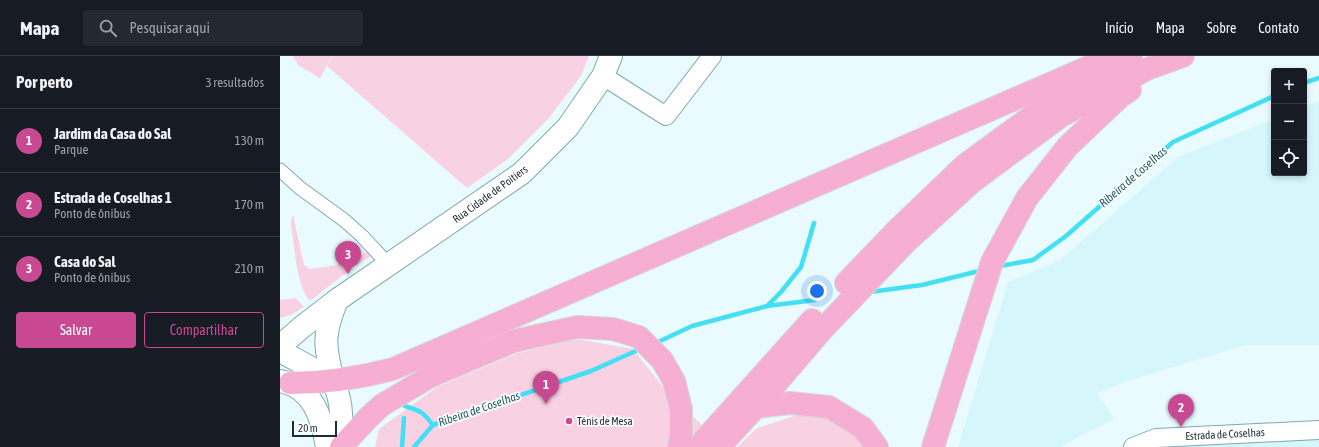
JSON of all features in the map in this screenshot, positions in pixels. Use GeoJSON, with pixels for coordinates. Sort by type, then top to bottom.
{"type":"FeatureCollection","features":[{"type":"Feature","properties":{"kind":"highway"},"geometry":{"type":"LineString","coordinates":[[285,382],[313,383],[367,376],[393,369],[1114,56]]}},
{"type":"Feature","properties":{"kind":"highway"},"geometry":{"type":"LineString","coordinates":[[719,447],[733,420],[813,318],[886,241],[966,165],[1051,102],[1131,56]]}},
{"type":"Feature","properties":{"kind":"highway"},"geometry":{"type":"LineString","coordinates":[[698,447],[733,420],[756,407],[822,330],[902,247],[972,182],[1061,116],[1147,70],[1183,56]]}},
{"type":"Feature","properties":{"kind":"highway"},"geometry":{"type":"LineString","coordinates":[[933,447],[992,262],[1027,198],[1068,146],[1121,96],[1187,56]]}},
{"type":"Feature","properties":{"kind":"highway"},"geometry":{"type":"LineString","coordinates":[[341,447],[382,405],[431,376],[514,342],[577,326],[613,328],[639,338],[662,360],[674,381],[681,409],[681,437],[679,447]]}},
{"type":"Feature","properties":{"kind":"highway"},"geometry":{"type":"LineString","coordinates":[[756,407],[790,403],[829,407],[863,428],[877,447]]}},
{"type":"Feature","properties":{"kind":"highway"},"geometry":{"type":"LineString","coordinates":[[362,447],[368,418]]}},
{"type":"Feature","properties":{"kind":"street","name":"Rua Cidade de Poitiers"},"geometry":{"type":"LineString","coordinates":[[280,346],[302,326],[337,300],[522,173],[568,127],[602,76],[611,56]]}},
{"type":"Feature","properties":{"kind":"street"},"geometry":{"type":"LineString","coordinates":[[602,76],[666,116],[712,56]]}},
{"type":"Feature","properties":{"kind":"street"},"geometry":{"type":"LineString","coordinates":[[280,170],[300,188],[344,220],[362,236],[388,264]]}},
{"type":"Feature","properties":{"kind":"street"},"geometry":{"type":"LineString","coordinates":[[334,447],[339,435],[342,414],[339,395],[327,358],[325,337],[329,318],[337,300]]}},
{"type":"Feature","properties":{"kind":"street"},"geometry":{"type":"LineString","coordinates":[[280,328],[302,326]]}},
{"type":"Feature","properties":{"kind":"street"},"geometry":{"type":"LineString","coordinates":[[280,352],[333,380]]}},
{"type":"Feature","properties":{"kind":"street"},"geometry":{"type":"LineString","coordinates":[[285,382],[308,397],[318,410],[327,447]]}},
{"type":"Feature","properties":{"kind":"street","name":"Estrada de Coselhas"},"geometry":{"type":"LineString","coordinates":[[1134,447],[1156,438],[1319,430]]}},
{"type":"Feature","properties":{"kind":"shaded area"},"geometry":{"type":"Polygon","coordinates":[[[293,56],[332,56],[320,78],[298,65],[293,56]]]}},
{"type":"Feature","properties":{"kind":"shaded area"},"geometry":{"type":"Polygon","coordinates":[[[333,56],[589,56],[581,76],[549,118],[508,159],[467,188],[327,66],[333,56]]]}},
{"type":"Feature","properties":{"kind":"shaded area"},"geometry":{"type":"Polygon","coordinates":[[[1319,101],[1319,345],[1246,345],[1127,381],[1097,393],[1114,419],[1060,447],[958,447],[1008,282],[1059,261],[1178,157],[1271,120],[1271,176],[1307,176],[1307,106],[1319,101]]]}},
{"type":"Feature","properties":{"kind":"shaded area"},"geometry":{"type":"Polygon","coordinates":[[[293,215],[304,265],[310,269],[341,264],[358,254],[359,256],[371,249],[375,254],[352,268],[310,301],[302,286],[297,266],[291,226],[293,215]]]}},
{"type":"Feature","properties":{"kind":"shaded area"},"geometry":{"type":"Polygon","coordinates":[[[296,298],[304,307],[291,315],[280,318],[280,300],[296,298]]]}},
{"type":"Feature","properties":{"kind":"shaded area"},"geometry":{"type":"Polygon","coordinates":[[[577,339],[633,349],[667,392],[725,447],[375,447],[379,429],[437,387],[518,353],[577,339]]]}},
{"type":"Feature","properties":{"kind":"shaded area"},"geometry":{"type":"Polygon","coordinates":[[[797,415],[831,418],[861,439],[866,447],[737,447],[757,428],[797,415]]]}},
{"type":"Feature","properties":{"kind":"shaded area"},"geometry":{"type":"Polygon","coordinates":[[[1319,434],[1319,447],[1142,447],[1319,434]]]}},
{"type":"Feature","properties":{"kind":"waterway","name":"Ribeira de Coselhas"},"geometry":{"type":"LineString","coordinates":[[1307,82],[1319,78]]}},
{"type":"Feature","properties":{"kind":"waterway","name":"Ribeira de Coselhas"},"geometry":{"type":"LineString","coordinates":[[1000,266],[1033,260],[1066,236],[1173,142],[1271,97]]}},
{"type":"Feature","properties":{"kind":"waterway"},"geometry":{"type":"LineString","coordinates":[[656,343],[692,326],[767,306],[781,292],[801,267],[814,223]]}},
{"type":"Feature","properties":{"kind":"waterway"},"geometry":{"type":"LineString","coordinates":[[870,292],[922,285],[979,271]]}},
{"type":"Feature","properties":{"kind":"waterway"},"geometry":{"type":"LineString","coordinates":[[767,306],[815,300]]}},
{"type":"Feature","properties":{"kind":"waterway","name":"Ribeira de Coselhas"},"geometry":{"type":"LineString","coordinates":[[433,425],[591,371],[638,350]]}},
{"type":"Feature","properties":{"kind":"waterway","name":"Ribeira de Coselhas"},"geometry":{"type":"LineString","coordinates":[[405,406],[421,412],[433,425],[414,447]]}},
{"type":"Feature","properties":{"kind":"waterway"},"geometry":{"type":"LineString","coordinates":[[402,447],[404,418]]}},
{"type":"Feature","properties":{"kind":"place","name":"Casa do Sal"},"geometry":{"type":"Point","coordinates":[348,274]}},
{"type":"Feature","properties":{"kind":"place","name":"Jardim da Casa do Sal"},"geometry":{"type":"Point","coordinates":[546,404]}},
{"type":"Feature","properties":{"kind":"place","name":"Ténis de Mesa"},"geometry":{"type":"Point","coordinates":[569,421]}},
{"type":"Feature","properties":{"kind":"place","name":"Estrada de Coselhas 1"},"geometry":{"type":"Point","coordinates":[1181,427]}}]}
